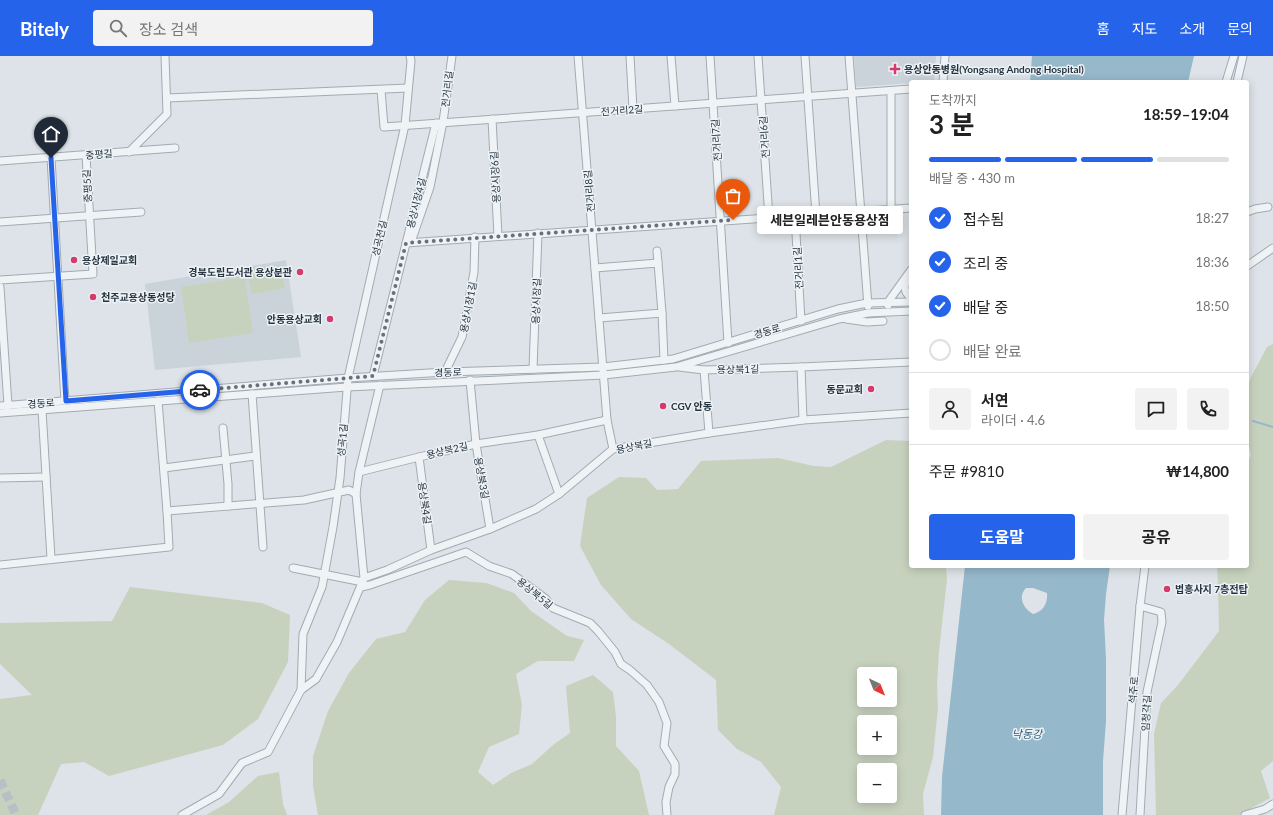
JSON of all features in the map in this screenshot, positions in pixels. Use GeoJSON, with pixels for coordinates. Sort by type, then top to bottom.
{"type":"FeatureCollection","features":[{"type":"Feature","properties":{"kind":"street"},"geometry":{"type":"LineString","coordinates":[[129,152],[167,114],[165,56]]}},
{"type":"Feature","properties":{"kind":"street","name":"성곡천길"},"geometry":{"type":"LineString","coordinates":[[347,387],[405,125],[410,56]]}},
{"type":"Feature","properties":{"kind":"street"},"geometry":{"type":"LineString","coordinates":[[373,376],[409,242],[430,186],[447,56]]}},
{"type":"Feature","properties":{"kind":"street","name":"전거리길"},"geometry":{"type":"LineString","coordinates":[[439,122],[452,56]]}},
{"type":"Feature","properties":{"kind":"street","name":"전거리8길"},"geometry":{"type":"LineString","coordinates":[[578,56],[607,420],[612,449]]}},
{"type":"Feature","properties":{"kind":"street"},"geometry":{"type":"LineString","coordinates":[[630,56],[633,109]]}},
{"type":"Feature","properties":{"kind":"street"},"geometry":{"type":"LineString","coordinates":[[671,56],[675,106]]}},
{"type":"Feature","properties":{"kind":"street","name":"전거리7길"},"geometry":{"type":"LineString","coordinates":[[710,56],[728,343]]}},
{"type":"Feature","properties":{"kind":"street","name":"전거리6길"},"geometry":{"type":"LineString","coordinates":[[758,56],[769,218]]}},
{"type":"Feature","properties":{"kind":"street"},"geometry":{"type":"LineString","coordinates":[[805,56],[816,215]]}},
{"type":"Feature","properties":{"kind":"street"},"geometry":{"type":"LineString","coordinates":[[850,56],[868,313]]}},
{"type":"Feature","properties":{"kind":"street"},"geometry":{"type":"LineString","coordinates":[[943,80],[945,56]]}},
{"type":"Feature","properties":{"kind":"street"},"geometry":{"type":"LineString","coordinates":[[1227,80],[1234,56]]}},
{"type":"Feature","properties":{"kind":"street"},"geometry":{"type":"LineString","coordinates":[[1237,80],[1243,56]]}},
{"type":"Feature","properties":{"kind":"street"},"geometry":{"type":"LineString","coordinates":[[167,98],[408,88]]}},
{"type":"Feature","properties":{"kind":"street","name":"전거리2길"},"geometry":{"type":"LineString","coordinates":[[405,125],[909,89]]}},
{"type":"Feature","properties":{"kind":"street"},"geometry":{"type":"LineString","coordinates":[[381,90],[384,127],[405,125]]}},
{"type":"Feature","properties":{"kind":"street"},"geometry":{"type":"LineString","coordinates":[[891,91],[891,210]]}},
{"type":"Feature","properties":{"kind":"street","name":"용상시장6길"},"geometry":{"type":"LineString","coordinates":[[492,119],[498,236]]}},
{"type":"Feature","properties":{"kind":"street","name":"중평길"},"geometry":{"type":"LineString","coordinates":[[0,162],[175,148]]}},
{"type":"Feature","properties":{"kind":"street","name":"중평5길"},"geometry":{"type":"LineString","coordinates":[[57,277],[92,274],[86,155]]}},
{"type":"Feature","properties":{"kind":"street"},"geometry":{"type":"LineString","coordinates":[[51,158],[57,277],[66,401]]}},
{"type":"Feature","properties":{"kind":"street"},"geometry":{"type":"LineString","coordinates":[[1249,211],[1268,207]]}},
{"type":"Feature","properties":{"kind":"street"},"geometry":{"type":"LineString","coordinates":[[409,242],[909,208]]}},
{"type":"Feature","properties":{"kind":"street","name":"중평5길"},"geometry":{"type":"LineString","coordinates":[[0,222],[141,212]]}},
{"type":"Feature","properties":{"kind":"street","name":"전거리1길"},"geometry":{"type":"LineString","coordinates":[[795,216],[801,320]]}},
{"type":"Feature","properties":{"kind":"street","name":"용상시장길"},"geometry":{"type":"LineString","coordinates":[[533,369],[538,233]]}},
{"type":"Feature","properties":{"kind":"street","name":"용상시장1길"},"geometry":{"type":"LineString","coordinates":[[445,372],[462,338],[474,272],[475,237]]}},
{"type":"Feature","properties":{"kind":"street"},"geometry":{"type":"LineString","coordinates":[[1249,265],[1273,248]]}},
{"type":"Feature","properties":{"kind":"street"},"geometry":{"type":"LineString","coordinates":[[658,251],[664,360]]}},
{"type":"Feature","properties":{"kind":"street"},"geometry":{"type":"LineString","coordinates":[[595,268],[658,263]]}},
{"type":"Feature","properties":{"kind":"street"},"geometry":{"type":"LineString","coordinates":[[909,273],[904,288],[909,296]]}},
{"type":"Feature","properties":{"kind":"street"},"geometry":{"type":"LineString","coordinates":[[888,311],[888,302],[909,273]]}},
{"type":"Feature","properties":{"kind":"street"},"geometry":{"type":"LineString","coordinates":[[0,280],[57,277]]}},
{"type":"Feature","properties":{"kind":"street"},"geometry":{"type":"LineString","coordinates":[[0,287],[8,405]]}},
{"type":"Feature","properties":{"kind":"street","name":"경동로"},"geometry":{"type":"LineString","coordinates":[[0,406],[373,376],[533,369],[604,371],[673,359],[838,309],[868,303],[909,302]]}},
{"type":"Feature","properties":{"kind":"street","name":"경동로"},"geometry":{"type":"LineString","coordinates":[[0,413],[347,387],[676,367],[839,318],[888,311],[909,311]]}},
{"type":"Feature","properties":{"kind":"street"},"geometry":{"type":"LineString","coordinates":[[599,318],[662,313]]}},
{"type":"Feature","properties":{"kind":"street"},"geometry":{"type":"LineString","coordinates":[[839,318],[868,322],[883,321]]}},
{"type":"Feature","properties":{"kind":"street","name":"용상북1길"},"geometry":{"type":"LineString","coordinates":[[676,367],[704,370],[909,362]]}},
{"type":"Feature","properties":{"kind":"street"},"geometry":{"type":"LineString","coordinates":[[800,367],[803,420]]}},
{"type":"Feature","properties":{"kind":"street"},"geometry":{"type":"LineString","coordinates":[[704,370],[709,433]]}},
{"type":"Feature","properties":{"kind":"street","name":"용상북3길"},"geometry":{"type":"LineString","coordinates":[[470,380],[476,444],[490,529]]}},
{"type":"Feature","properties":{"kind":"street"},"geometry":{"type":"LineString","coordinates":[[182,815],[219,794],[242,763],[268,752],[302,690],[316,679],[337,642],[362,582],[356,494],[359,472],[380,385]]}},
{"type":"Feature","properties":{"kind":"street","name":"성곡1길"},"geometry":{"type":"LineString","coordinates":[[302,690],[303,634],[322,587],[334,527],[340,478],[347,387]]}},
{"type":"Feature","properties":{"kind":"street"},"geometry":{"type":"LineString","coordinates":[[252,394],[255,456],[263,547]]}},
{"type":"Feature","properties":{"kind":"street"},"geometry":{"type":"LineString","coordinates":[[0,564],[169,547],[158,401]]}},
{"type":"Feature","properties":{"kind":"street"},"geometry":{"type":"LineString","coordinates":[[42,410],[52,558]]}},
{"type":"Feature","properties":{"kind":"street","name":"용상북길"},"geometry":{"type":"LineString","coordinates":[[362,582],[431,550],[490,529],[536,509],[560,494],[612,449],[709,433],[803,420],[909,412]]}},
{"type":"Feature","properties":{"kind":"street","name":"용상북2길"},"geometry":{"type":"LineString","coordinates":[[359,472],[476,444],[538,435],[607,420]]}},
{"type":"Feature","properties":{"kind":"street"},"geometry":{"type":"LineString","coordinates":[[223,428],[228,484],[228,506]]}},
{"type":"Feature","properties":{"kind":"street"},"geometry":{"type":"LineString","coordinates":[[538,435],[560,494]]}},
{"type":"Feature","properties":{"kind":"street"},"geometry":{"type":"LineString","coordinates":[[164,468],[255,456]]}},
{"type":"Feature","properties":{"kind":"street","name":"용상북4길"},"geometry":{"type":"LineString","coordinates":[[419,457],[431,550]]}},
{"type":"Feature","properties":{"kind":"street"},"geometry":{"type":"LineString","coordinates":[[0,478],[46,477]]}},
{"type":"Feature","properties":{"kind":"street"},"geometry":{"type":"LineString","coordinates":[[167,511],[304,500],[349,490],[356,494]]}},
{"type":"Feature","properties":{"kind":"street","name":"용상북5길"},"geometry":{"type":"LineString","coordinates":[[362,582],[370,585],[466,552],[489,566],[512,574],[546,599],[553,608],[590,623],[608,642],[621,664],[647,685],[659,702],[667,723],[664,746],[675,764],[674,774],[669,787],[666,802],[667,815]]}},
{"type":"Feature","properties":{"kind":"street"},"geometry":{"type":"LineString","coordinates":[[293,568],[362,582]]}},
{"type":"Feature","properties":{"kind":"street","name":"석주로"},"geometry":{"type":"LineString","coordinates":[[1122,815],[1140,606],[1145,568]]}},
{"type":"Feature","properties":{"kind":"street","name":"임청각길"},"geometry":{"type":"LineString","coordinates":[[1140,606],[1160,612],[1162,622],[1147,692],[1140,815]]}},
{"type":"Feature","properties":{"kind":"street"},"geometry":{"type":"LineString","coordinates":[[1245,815],[1265,809],[1273,804]]}},
{"type":"Feature","properties":{"kind":"shaded area","name":"용상안동병원(Yongsang Andong Hospital)"},"geometry":{"type":"Polygon","coordinates":[[[854,56],[936,56],[934,80],[909,80],[909,83],[856,87],[854,56]]]}},
{"type":"Feature","properties":{"kind":"shaded area"},"geometry":{"type":"Polygon","coordinates":[[[286,260],[301,357],[155,370],[145,284],[286,260]]]}},
{"type":"Feature","properties":{"kind":"green space"},"geometry":{"type":"Polygon","coordinates":[[[280,264],[285,288],[252,294],[247,271],[280,264]]]}},
{"type":"Feature","properties":{"kind":"green space"},"geometry":{"type":"Polygon","coordinates":[[[245,277],[253,333],[189,343],[181,287],[245,277]]]}},
{"type":"Feature","properties":{"kind":"green space"},"geometry":{"type":"Polygon","coordinates":[[[1273,344],[1273,761],[1261,771],[1270,798],[1239,815],[1156,815],[1154,734],[1161,703],[1178,685],[1219,631],[1217,568],[1249,568],[1249,460],[1251,455],[1249,448],[1249,382],[1267,347],[1273,344]]]}},
{"type":"Feature","properties":{"kind":"green space"},"geometry":{"type":"Polygon","coordinates":[[[886,440],[909,441],[909,568],[946,568],[947,579],[939,651],[937,686],[938,708],[933,757],[923,794],[924,815],[774,815],[781,787],[761,762],[737,749],[718,730],[716,680],[669,644],[631,619],[601,585],[580,546],[587,498],[619,477],[646,478],[657,490],[678,489],[701,461],[778,458],[814,466],[831,467],[886,440]]]}},
{"type":"Feature","properties":{"kind":"green space"},"geometry":{"type":"Polygon","coordinates":[[[449,580],[486,583],[514,593],[531,611],[567,636],[584,640],[574,661],[538,661],[516,674],[522,705],[519,734],[489,747],[478,772],[493,785],[511,773],[532,764],[553,745],[570,733],[566,686],[593,675],[613,692],[616,717],[616,746],[639,771],[649,815],[318,815],[313,786],[313,756],[328,711],[349,673],[376,639],[405,632],[425,600],[449,580]]]}},
{"type":"Feature","properties":{"kind":"green space"},"geometry":{"type":"Polygon","coordinates":[[[130,587],[262,603],[290,615],[288,662],[258,719],[223,745],[109,776],[84,762],[61,764],[38,815],[0,815],[0,699],[32,695],[0,664],[0,623],[112,621],[130,587]]]}},
{"type":"Feature","properties":{"kind":"green space"},"geometry":{"type":"Polygon","coordinates":[[[279,772],[283,804],[287,815],[206,815],[229,802],[258,776],[279,772]]]}},
{"type":"Feature","properties":{"kind":"water"},"geometry":{"type":"Polygon","coordinates":[[[1032,56],[1194,56],[1188,80],[1030,80],[1032,56]]]}},
{"type":"Feature","properties":{"kind":"water","name":"낙동강"},"geometry":{"type":"Polygon","coordinates":[[[965,568],[1110,568],[1104,620],[1106,659],[1106,721],[1103,761],[1103,815],[941,815],[942,777],[965,568]],[[1026,588],[1022,595],[1024,606],[1033,614],[1037,613],[1046,604],[1047,593],[1033,588],[1026,588]]]}},
{"type":"Feature","properties":{"kind":"waterway"},"geometry":{"type":"LineString","coordinates":[[1253,421],[1273,427]]}},
{"type":"Feature","properties":{"kind":"tunnel"},"geometry":{"type":"LineString","coordinates":[[0,780],[16,815]]}},
{"type":"Feature","properties":{"kind":"way so far"},"geometry":{"type":"LineString","coordinates":[[200,390],[373,376],[406,243],[733,220]]}},
{"type":"Feature","properties":{"kind":"place","name":"용상안동병원(Yongsang Andong Hospital)"},"geometry":{"type":"Point","coordinates":[895,69]}},
{"type":"Feature","properties":{"kind":"place","name":"세븐일레븐안동용상점"},"geometry":{"type":"Point","coordinates":[733,220]}},
{"type":"Feature","properties":{"kind":"place","name":"용상제일교회"},"geometry":{"type":"Point","coordinates":[74,260]}},
{"type":"Feature","properties":{"kind":"place","name":"경북도립도서관 용상분관"},"geometry":{"type":"Point","coordinates":[300,272]}},
{"type":"Feature","properties":{"kind":"place","name":"천주교용상동성당"},"geometry":{"type":"Point","coordinates":[93,297]}},
{"type":"Feature","properties":{"kind":"place","name":"안동용상교회"},"geometry":{"type":"Point","coordinates":[330,319]}},
{"type":"Feature","properties":{"kind":"place","name":"동문교회"},"geometry":{"type":"Point","coordinates":[871,389]}},
{"type":"Feature","properties":{"kind":"place","name":"CGV 안동"},"geometry":{"type":"Point","coordinates":[663,406]}},
{"type":"Feature","properties":{"kind":"place","name":"법흥사지 7층전탑"},"geometry":{"type":"Point","coordinates":[1167,589]}},
{"type":"Feature","properties":{"kind":"route"},"geometry":{"type":"LineString","coordinates":[[51,158],[57,277],[66,401],[200,390]]}}]}
